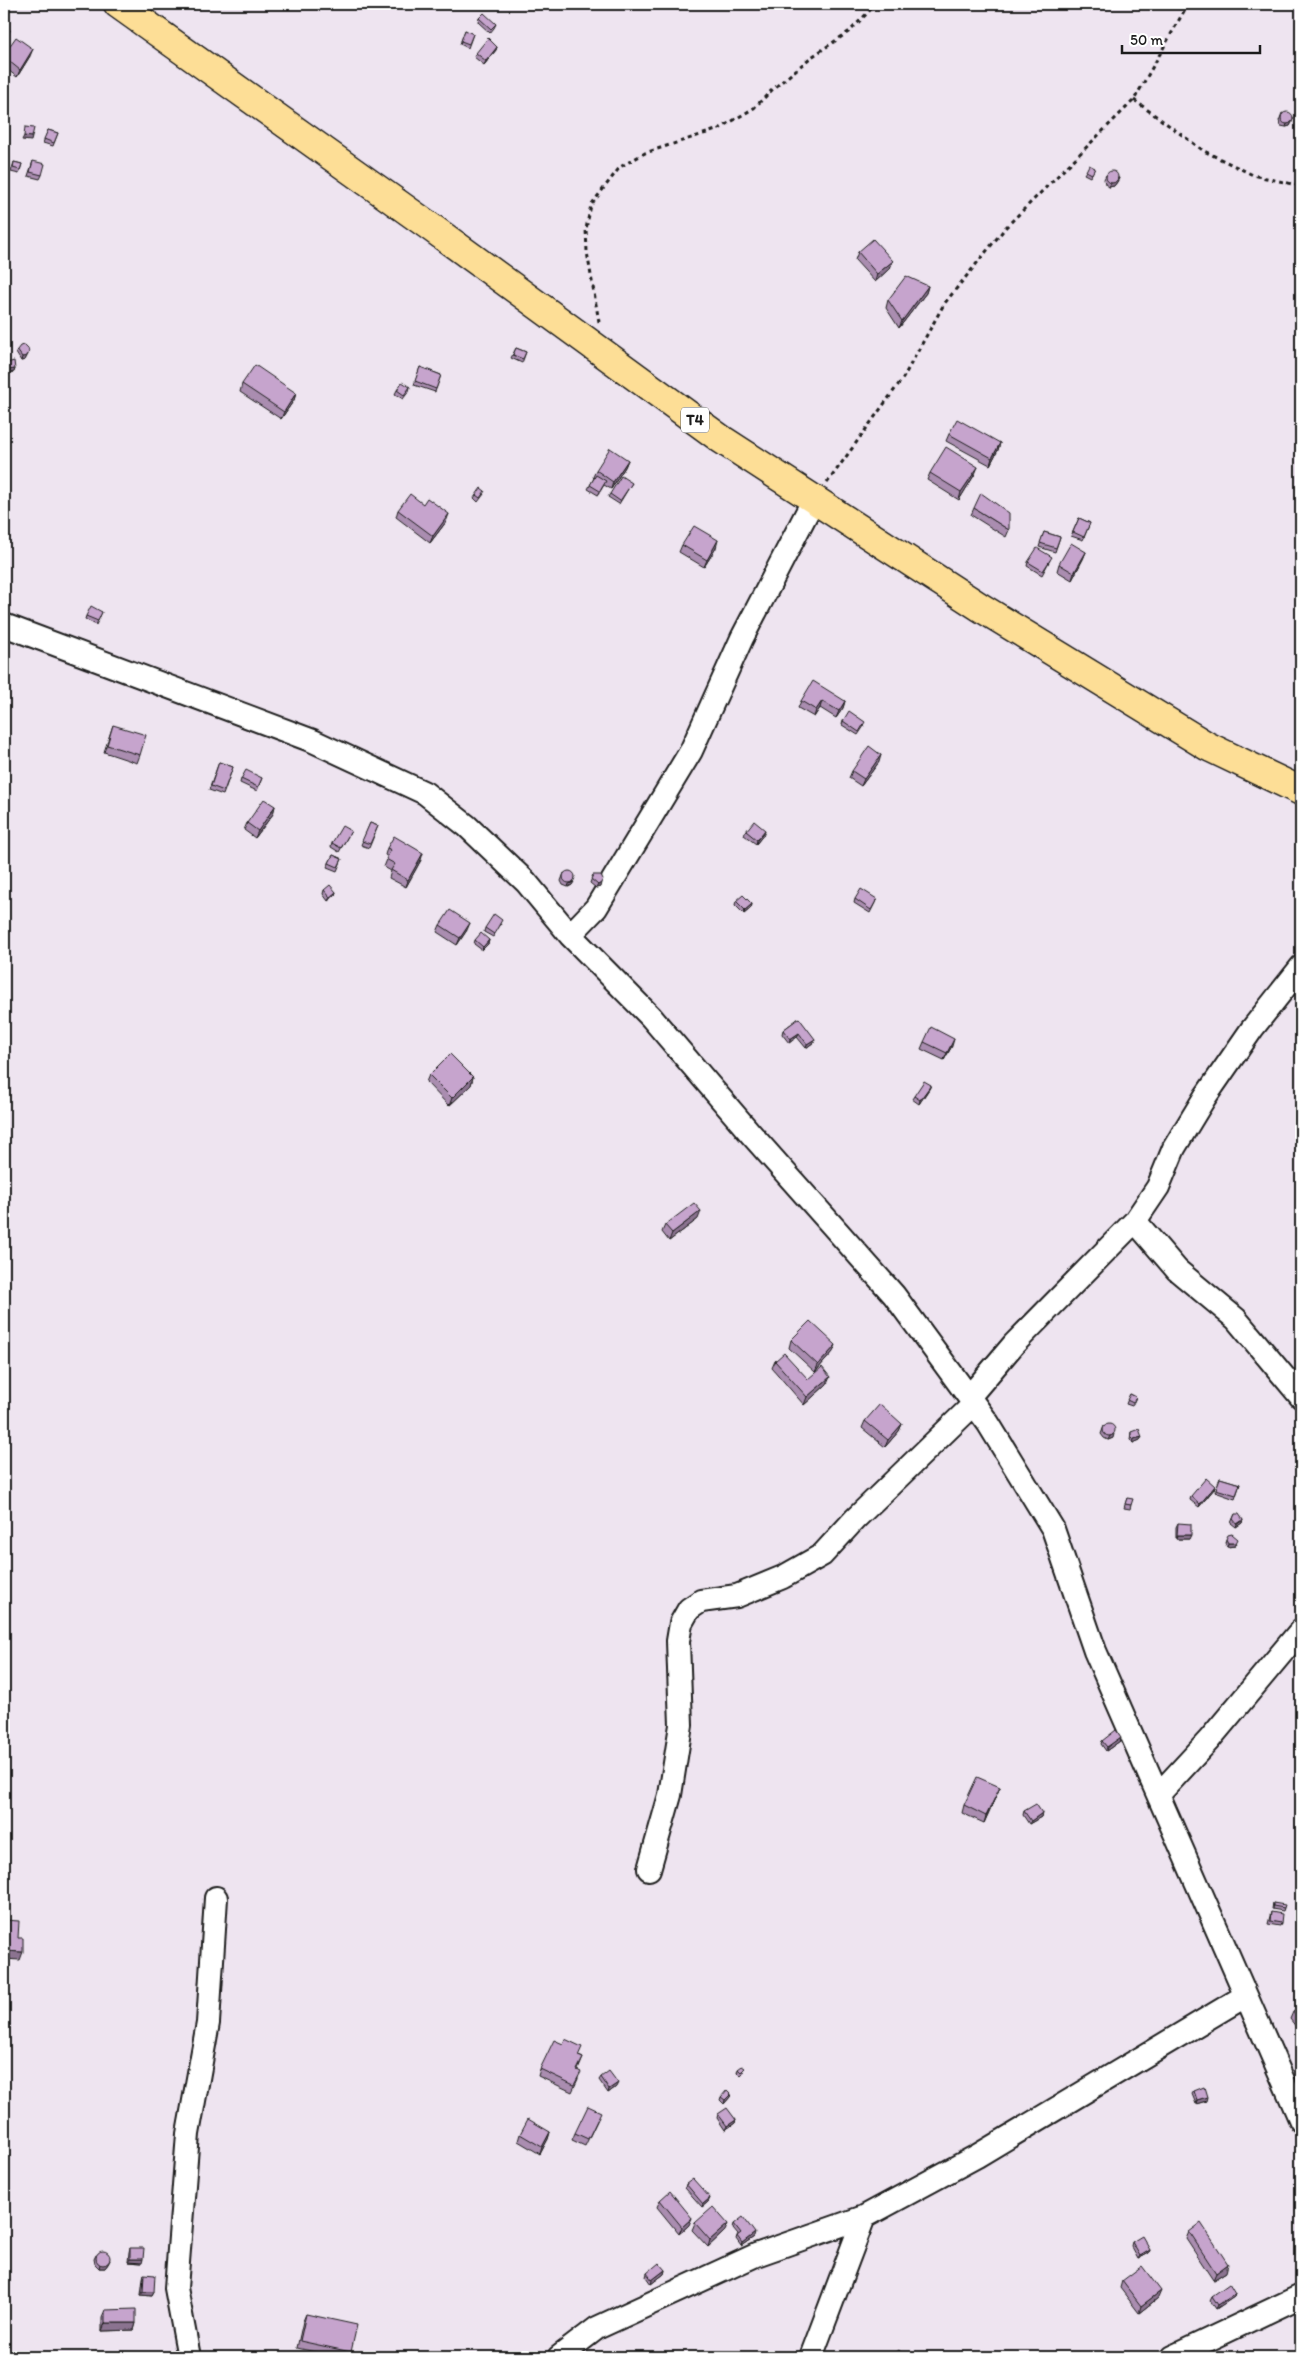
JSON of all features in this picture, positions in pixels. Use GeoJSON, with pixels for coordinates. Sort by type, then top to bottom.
{"type":"FeatureCollection","features":[{"type":"Feature","properties":{"kind":"highway","name":"T4"},"geometry":{"type":"LineString","coordinates":[[118,4],[432,228],[721,439],[980,607],[1207,746],[1301,791]]}},
{"type":"Feature","properties":{"kind":"street"},"geometry":{"type":"LineString","coordinates":[[570,935],[596,908],[691,751],[742,638],[814,499]]}},
{"type":"Feature","properties":{"kind":"street"},"geometry":{"type":"LineString","coordinates":[[4,625],[313,741],[426,793],[467,826],[526,882],[570,935],[651,1017],[751,1134],[894,1295],[988,1423],[1053,1529],[1095,1651],[1301,2121]]}},
{"type":"Feature","properties":{"kind":"street"},"geometry":{"type":"LineString","coordinates":[[648,1869],[670,1795],[680,1734],[678,1641],[681,1623],[689,1609],[701,1601],[737,1596],[783,1577],[822,1555],[971,1400],[1014,1344],[1135,1221],[1158,1187],[1174,1148],[1205,1097],[1252,1029],[1301,967]]}},
{"type":"Feature","properties":{"kind":"street"},"geometry":{"type":"LineString","coordinates":[[1135,1221],[1177,1270],[1236,1319],[1301,1396]]}},
{"type":"Feature","properties":{"kind":"street"},"geometry":{"type":"LineString","coordinates":[[1158,1794],[1209,1740],[1301,1630]]}},
{"type":"Feature","properties":{"kind":"street"},"geometry":{"type":"LineString","coordinates":[[189,2357],[176,2288],[188,2134],[208,2023],[216,1898]]}},
{"type":"Feature","properties":{"kind":"street"},"geometry":{"type":"LineString","coordinates":[[559,2357],[597,2328],[756,2255],[864,2217],[978,2156],[1246,1996]]}},
{"type":"Feature","properties":{"kind":"street"},"geometry":{"type":"LineString","coordinates":[[811,2357],[864,2217]]}},
{"type":"Feature","properties":{"kind":"street"},"geometry":{"type":"LineString","coordinates":[[1172,2357],[1301,2296]]}},
{"type":"Feature","properties":{"kind":"path"},"geometry":{"type":"LineString","coordinates":[[600,325],[587,252],[586,229],[591,205],[620,167],[645,153],[719,129],[754,108],[810,58],[850,31],[876,4]]}},
{"type":"Feature","properties":{"kind":"path"},"geometry":{"type":"LineString","coordinates":[[814,499],[903,378],[944,304],[1006,227],[1134,100],[1188,4]]}},
{"type":"Feature","properties":{"kind":"path"},"geometry":{"type":"LineString","coordinates":[[1134,100],[1204,151],[1253,175],[1301,186]]}},
{"type":"Feature","properties":{"kind":"building"},"geometry":{"type":"Polygon","coordinates":[[[484,13],[496,24],[491,29],[479,18],[484,13]]]}},
{"type":"Feature","properties":{"kind":"building"},"geometry":{"type":"Polygon","coordinates":[[[4,26],[10,30],[4,37],[4,26]]]}},
{"type":"Feature","properties":{"kind":"building"},"geometry":{"type":"Polygon","coordinates":[[[465,30],[473,34],[469,44],[461,41],[465,30]]]}},
{"type":"Feature","properties":{"kind":"building"},"geometry":{"type":"Polygon","coordinates":[[[16,37],[33,49],[20,70],[4,57],[4,54],[16,37]]]}},
{"type":"Feature","properties":{"kind":"building"},"geometry":{"type":"Polygon","coordinates":[[[488,38],[497,47],[486,61],[476,53],[488,38]]]}},
{"type":"Feature","properties":{"kind":"building"},"geometry":{"type":"Polygon","coordinates":[[[1285,112],[1289,112],[1293,118],[1289,124],[1285,124],[1281,120],[1281,116],[1285,112]]]}},
{"type":"Feature","properties":{"kind":"building"},"geometry":{"type":"Polygon","coordinates":[[[25,127],[34,128],[32,137],[24,136],[25,127]]]}},
{"type":"Feature","properties":{"kind":"building"},"geometry":{"type":"Polygon","coordinates":[[[48,130],[58,133],[54,143],[44,139],[48,130]]]}},
{"type":"Feature","properties":{"kind":"building"},"geometry":{"type":"Polygon","coordinates":[[[33,161],[45,164],[42,175],[30,172],[33,161]]]}},
{"type":"Feature","properties":{"kind":"building"},"geometry":{"type":"Polygon","coordinates":[[[14,162],[22,164],[20,170],[13,168],[14,162]]]}},
{"type":"Feature","properties":{"kind":"building"},"geometry":{"type":"Polygon","coordinates":[[[1089,165],[1095,168],[1092,174],[1086,171],[1089,165]]]}},
{"type":"Feature","properties":{"kind":"building"},"geometry":{"type":"Polygon","coordinates":[[[1110,171],[1114,171],[1118,177],[1114,183],[1110,183],[1106,179],[1106,175],[1110,171]]]}},
{"type":"Feature","properties":{"kind":"building"},"geometry":{"type":"Polygon","coordinates":[[[873,239],[893,261],[877,274],[858,252],[873,239]]]}},
{"type":"Feature","properties":{"kind":"building"},"geometry":{"type":"Polygon","coordinates":[[[906,276],[928,286],[902,321],[888,300],[906,276]]]}},
{"type":"Feature","properties":{"kind":"building"},"geometry":{"type":"Polygon","coordinates":[[[25,345],[29,352],[27,356],[22,357],[17,350],[20,346],[25,345]]]}},
{"type":"Feature","properties":{"kind":"building"},"geometry":{"type":"Polygon","coordinates":[[[516,348],[526,352],[523,359],[513,355],[516,348]]]}},
{"type":"Feature","properties":{"kind":"building"},"geometry":{"type":"Polygon","coordinates":[[[14,361],[15,369],[8,370],[7,363],[14,361]]]}},
{"type":"Feature","properties":{"kind":"building"},"geometry":{"type":"Polygon","coordinates":[[[255,365],[296,393],[284,412],[242,384],[255,365]]]}},
{"type":"Feature","properties":{"kind":"building"},"geometry":{"type":"Polygon","coordinates":[[[420,367],[441,375],[436,389],[415,381],[420,367]]]}},
{"type":"Feature","properties":{"kind":"building"},"geometry":{"type":"Polygon","coordinates":[[[402,382],[410,387],[404,395],[397,390],[402,382]]]}},
{"type":"Feature","properties":{"kind":"building"},"geometry":{"type":"Polygon","coordinates":[[[957,419],[1000,443],[992,458],[949,434],[957,419]]]}},
{"type":"Feature","properties":{"kind":"building"},"geometry":{"type":"Polygon","coordinates":[[[946,447],[978,467],[961,492],[930,473],[946,447]]]}},
{"type":"Feature","properties":{"kind":"building"},"geometry":{"type":"Polygon","coordinates":[[[610,448],[628,460],[613,482],[596,470],[610,448]]]}},
{"type":"Feature","properties":{"kind":"building"},"geometry":{"type":"Polygon","coordinates":[[[596,475],[606,481],[600,491],[590,485],[596,475]]]}},
{"type":"Feature","properties":{"kind":"building"},"geometry":{"type":"Polygon","coordinates":[[[621,476],[632,483],[620,501],[610,494],[621,476]]]}},
{"type":"Feature","properties":{"kind":"building"},"geometry":{"type":"Polygon","coordinates":[[[481,488],[485,491],[480,498],[476,495],[481,488]]]}},
{"type":"Feature","properties":{"kind":"building"},"geometry":{"type":"Polygon","coordinates":[[[981,493],[1009,513],[1009,530],[974,508],[981,493]]]}},
{"type":"Feature","properties":{"kind":"building"},"geometry":{"type":"Polygon","coordinates":[[[410,494],[423,504],[427,498],[449,514],[433,536],[398,510],[410,494]]]}},
{"type":"Feature","properties":{"kind":"building"},"geometry":{"type":"Polygon","coordinates":[[[1079,518],[1090,523],[1084,537],[1073,532],[1079,518]]]}},
{"type":"Feature","properties":{"kind":"building"},"geometry":{"type":"Polygon","coordinates":[[[694,526],[718,540],[707,560],[682,545],[694,526]]]}},
{"type":"Feature","properties":{"kind":"building"},"geometry":{"type":"Polygon","coordinates":[[[1044,532],[1060,537],[1056,548],[1040,543],[1044,532]]]}},
{"type":"Feature","properties":{"kind":"building"},"geometry":{"type":"Polygon","coordinates":[[[1071,543],[1086,552],[1074,573],[1059,564],[1071,543]]]}},
{"type":"Feature","properties":{"kind":"building"},"geometry":{"type":"Polygon","coordinates":[[[1037,548],[1052,557],[1043,571],[1028,562],[1037,548]]]}},
{"type":"Feature","properties":{"kind":"building"},"geometry":{"type":"Polygon","coordinates":[[[91,606],[102,612],[98,621],[86,616],[91,606]]]}},
{"type":"Feature","properties":{"kind":"building"},"geometry":{"type":"Polygon","coordinates":[[[813,681],[845,701],[839,711],[822,701],[816,710],[801,701],[813,681]]]}},
{"type":"Feature","properties":{"kind":"building"},"geometry":{"type":"Polygon","coordinates":[[[849,711],[865,722],[859,732],[843,721],[849,711]]]}},
{"type":"Feature","properties":{"kind":"building"},"geometry":{"type":"Polygon","coordinates":[[[113,725],[146,735],[140,755],[107,745],[113,725]]]}},
{"type":"Feature","properties":{"kind":"building"},"geometry":{"type":"Polygon","coordinates":[[[869,746],[881,755],[864,779],[852,771],[869,746]]]}},
{"type":"Feature","properties":{"kind":"building"},"geometry":{"type":"Polygon","coordinates":[[[219,762],[233,767],[224,791],[211,786],[219,762]]]}},
{"type":"Feature","properties":{"kind":"building"},"geometry":{"type":"Polygon","coordinates":[[[246,770],[262,778],[258,787],[241,779],[246,770]]]}},
{"type":"Feature","properties":{"kind":"building"},"geometry":{"type":"Polygon","coordinates":[[[264,799],[275,806],[258,831],[247,823],[264,799]]]}},
{"type":"Feature","properties":{"kind":"building"},"geometry":{"type":"Polygon","coordinates":[[[754,821],[765,830],[757,840],[746,831],[754,821]]]}},
{"type":"Feature","properties":{"kind":"building"},"geometry":{"type":"Polygon","coordinates":[[[370,823],[378,826],[370,844],[362,841],[370,823]]]}},
{"type":"Feature","properties":{"kind":"building"},"geometry":{"type":"Polygon","coordinates":[[[342,826],[351,831],[341,848],[332,843],[342,826]]]}},
{"type":"Feature","properties":{"kind":"building"},"geometry":{"type":"Polygon","coordinates":[[[394,836],[423,853],[408,880],[391,870],[395,864],[386,859],[391,850],[387,848],[394,836]]]}},
{"type":"Feature","properties":{"kind":"building"},"geometry":{"type":"Polygon","coordinates":[[[333,855],[342,859],[338,867],[329,863],[333,855]]]}},
{"type":"Feature","properties":{"kind":"building"},"geometry":{"type":"Polygon","coordinates":[[[569,871],[575,877],[569,883],[563,877],[569,871]]]}},
{"type":"Feature","properties":{"kind":"building"},"geometry":{"type":"Polygon","coordinates":[[[593,875],[601,875],[603,879],[601,883],[598,885],[591,879],[593,875]]]}},
{"type":"Feature","properties":{"kind":"building"},"geometry":{"type":"Polygon","coordinates":[[[330,885],[336,892],[330,897],[324,890],[330,885]]]}},
{"type":"Feature","properties":{"kind":"building"},"geometry":{"type":"Polygon","coordinates":[[[861,889],[877,899],[871,910],[855,899],[861,889]]]}},
{"type":"Feature","properties":{"kind":"building"},"geometry":{"type":"Polygon","coordinates":[[[743,895],[752,904],[745,910],[736,901],[743,895]]]}},
{"type":"Feature","properties":{"kind":"building"},"geometry":{"type":"Polygon","coordinates":[[[450,910],[470,923],[460,938],[440,925],[450,910]]]}},
{"type":"Feature","properties":{"kind":"building"},"geometry":{"type":"Polygon","coordinates":[[[494,914],[502,920],[494,934],[485,928],[494,914]]]}},
{"type":"Feature","properties":{"kind":"building"},"geometry":{"type":"Polygon","coordinates":[[[481,933],[489,940],[483,947],[475,940],[481,933]]]}},
{"type":"Feature","properties":{"kind":"building"},"geometry":{"type":"Polygon","coordinates":[[[799,1018],[815,1039],[807,1044],[799,1033],[790,1039],[783,1030],[799,1018]]]}},
{"type":"Feature","properties":{"kind":"building"},"geometry":{"type":"Polygon","coordinates":[[[931,1027],[954,1039],[947,1053],[924,1042],[931,1027]]]}},
{"type":"Feature","properties":{"kind":"building"},"geometry":{"type":"Polygon","coordinates":[[[450,1054],[473,1077],[452,1098],[429,1075],[450,1054]]]}},
{"type":"Feature","properties":{"kind":"building"},"geometry":{"type":"Polygon","coordinates":[[[924,1081],[931,1085],[920,1100],[914,1096],[924,1081]]]}},
{"type":"Feature","properties":{"kind":"building"},"geometry":{"type":"Polygon","coordinates":[[[694,1203],[701,1211],[672,1233],[665,1225],[694,1203]]]}},
{"type":"Feature","properties":{"kind":"building"},"geometry":{"type":"Polygon","coordinates":[[[810,1321],[836,1345],[818,1365],[791,1340],[810,1321]]]}},
{"type":"Feature","properties":{"kind":"building"},"geometry":{"type":"Polygon","coordinates":[[[784,1353],[808,1379],[822,1367],[830,1377],[807,1397],[775,1361],[784,1353]]]}},
{"type":"Feature","properties":{"kind":"building"},"geometry":{"type":"Polygon","coordinates":[[[1130,1394],[1136,1397],[1133,1403],[1127,1400],[1130,1394]]]}},
{"type":"Feature","properties":{"kind":"building"},"geometry":{"type":"Polygon","coordinates":[[[880,1404],[902,1424],[888,1440],[865,1421],[880,1404]]]}},
{"type":"Feature","properties":{"kind":"building"},"geometry":{"type":"Polygon","coordinates":[[[1107,1424],[1111,1424],[1115,1430],[1111,1436],[1107,1436],[1103,1432],[1103,1428],[1107,1424]]]}},
{"type":"Feature","properties":{"kind":"building"},"geometry":{"type":"Polygon","coordinates":[[[1139,1429],[1142,1437],[1134,1439],[1131,1436],[1131,1432],[1139,1429]]]}},
{"type":"Feature","properties":{"kind":"building"},"geometry":{"type":"Polygon","coordinates":[[[1206,1478],[1215,1486],[1200,1504],[1191,1496],[1206,1478]]]}},
{"type":"Feature","properties":{"kind":"building"},"geometry":{"type":"Polygon","coordinates":[[[1220,1478],[1240,1484],[1236,1495],[1216,1489],[1220,1478]]]}},
{"type":"Feature","properties":{"kind":"building"},"geometry":{"type":"Polygon","coordinates":[[[1127,1498],[1133,1499],[1131,1505],[1125,1504],[1127,1498]]]}},
{"type":"Feature","properties":{"kind":"building"},"geometry":{"type":"Polygon","coordinates":[[[1235,1514],[1239,1514],[1243,1520],[1237,1524],[1233,1519],[1235,1514]]]}},
{"type":"Feature","properties":{"kind":"building"},"geometry":{"type":"Polygon","coordinates":[[[1178,1523],[1191,1524],[1191,1535],[1177,1535],[1178,1523]]]}},
{"type":"Feature","properties":{"kind":"building"},"geometry":{"type":"Polygon","coordinates":[[[1232,1534],[1238,1539],[1236,1543],[1228,1543],[1226,1539],[1228,1535],[1232,1534]]]}},
{"type":"Feature","properties":{"kind":"building"},"geometry":{"type":"Polygon","coordinates":[[[1116,1730],[1121,1737],[1107,1747],[1102,1741],[1116,1730]]]}},
{"type":"Feature","properties":{"kind":"building"},"geometry":{"type":"Polygon","coordinates":[[[977,1777],[1000,1787],[986,1816],[964,1805],[977,1777]]]}},
{"type":"Feature","properties":{"kind":"building"},"geometry":{"type":"Polygon","coordinates":[[[1036,1804],[1042,1813],[1031,1821],[1024,1811],[1036,1804]]]}},
{"type":"Feature","properties":{"kind":"building"},"geometry":{"type":"Polygon","coordinates":[[[1273,1903],[1285,1905],[1284,1908],[1273,1906],[1273,1903]]]}},
{"type":"Feature","properties":{"kind":"building"},"geometry":{"type":"Polygon","coordinates":[[[1271,1912],[1282,1914],[1281,1923],[1270,1921],[1271,1912]]]}},
{"type":"Feature","properties":{"kind":"building"},"geometry":{"type":"Polygon","coordinates":[[[4,1920],[19,1921],[18,1938],[23,1938],[23,1952],[4,1951],[4,1920]]]}},
{"type":"Feature","properties":{"kind":"building"},"geometry":{"type":"Polygon","coordinates":[[[1301,2005],[1301,2023],[1293,2012],[1301,2005]]]}},
{"type":"Feature","properties":{"kind":"building"},"geometry":{"type":"Polygon","coordinates":[[[565,2039],[582,2047],[578,2056],[583,2058],[577,2070],[581,2072],[574,2085],[540,2069],[554,2040],[563,2044],[565,2039]]]}},
{"type":"Feature","properties":{"kind":"building"},"geometry":{"type":"Polygon","coordinates":[[[742,2066],[745,2068],[741,2072],[738,2069],[742,2066]]]}},
{"type":"Feature","properties":{"kind":"building"},"geometry":{"type":"Polygon","coordinates":[[[609,2071],[618,2083],[609,2089],[601,2077],[609,2071]]]}},
{"type":"Feature","properties":{"kind":"building"},"geometry":{"type":"Polygon","coordinates":[[[1204,2087],[1207,2097],[1197,2100],[1194,2091],[1204,2087]]]}},
{"type":"Feature","properties":{"kind":"building"},"geometry":{"type":"Polygon","coordinates":[[[727,2090],[731,2094],[725,2100],[721,2097],[727,2090]]]}},
{"type":"Feature","properties":{"kind":"building"},"geometry":{"type":"Polygon","coordinates":[[[588,2106],[601,2112],[588,2139],[575,2133],[588,2106]]]}},
{"type":"Feature","properties":{"kind":"building"},"geometry":{"type":"Polygon","coordinates":[[[727,2108],[736,2120],[727,2126],[718,2114],[727,2108]]]}},
{"type":"Feature","properties":{"kind":"building"},"geometry":{"type":"Polygon","coordinates":[[[528,2119],[550,2132],[542,2147],[520,2134],[528,2119]]]}},
{"type":"Feature","properties":{"kind":"building"},"geometry":{"type":"Polygon","coordinates":[[[693,2179],[710,2198],[703,2204],[686,2184],[693,2179]]]}},
{"type":"Feature","properties":{"kind":"building"},"geometry":{"type":"Polygon","coordinates":[[[670,2191],[692,2218],[682,2227],[660,2200],[670,2191]]]}},
{"type":"Feature","properties":{"kind":"building"},"geometry":{"type":"Polygon","coordinates":[[[713,2207],[728,2224],[710,2240],[695,2223],[713,2207]]]}},
{"type":"Feature","properties":{"kind":"building"},"geometry":{"type":"Polygon","coordinates":[[[743,2217],[755,2233],[742,2243],[737,2236],[741,2233],[734,2224],[743,2217]]]}},
{"type":"Feature","properties":{"kind":"building"},"geometry":{"type":"Polygon","coordinates":[[[1201,2223],[1228,2264],[1216,2273],[1189,2232],[1201,2223]]]}},
{"type":"Feature","properties":{"kind":"building"},"geometry":{"type":"Polygon","coordinates":[[[1142,2236],[1150,2250],[1140,2256],[1132,2242],[1142,2236]]]}},
{"type":"Feature","properties":{"kind":"building"},"geometry":{"type":"Polygon","coordinates":[[[130,2248],[144,2248],[143,2259],[130,2259],[130,2248]]]}},
{"type":"Feature","properties":{"kind":"building"},"geometry":{"type":"Polygon","coordinates":[[[100,2251],[106,2251],[110,2258],[106,2265],[100,2265],[96,2261],[96,2255],[100,2251]]]}},
{"type":"Feature","properties":{"kind":"building"},"geometry":{"type":"Polygon","coordinates":[[[659,2263],[665,2270],[652,2280],[647,2273],[659,2263]]]}},
{"type":"Feature","properties":{"kind":"building"},"geometry":{"type":"Polygon","coordinates":[[[1142,2266],[1161,2291],[1141,2306],[1122,2281],[1142,2266]]]}},
{"type":"Feature","properties":{"kind":"building"},"geometry":{"type":"Polygon","coordinates":[[[144,2274],[155,2275],[154,2292],[143,2292],[144,2274]]]}},
{"type":"Feature","properties":{"kind":"building"},"geometry":{"type":"Polygon","coordinates":[[[1229,2284],[1235,2294],[1218,2305],[1212,2296],[1229,2284]]]}},
{"type":"Feature","properties":{"kind":"building"},"geometry":{"type":"Polygon","coordinates":[[[136,2309],[136,2323],[105,2323],[105,2310],[136,2309]]]}},
{"type":"Feature","properties":{"kind":"building"},"geometry":{"type":"Polygon","coordinates":[[[306,2314],[357,2325],[351,2352],[300,2341],[306,2314]]]}},
{"type":"Feature","properties":{"kind":"building"},"geometry":{"type":"Polygon","coordinates":[[[899,2350],[905,2357],[890,2357],[899,2350]]]}}]}
